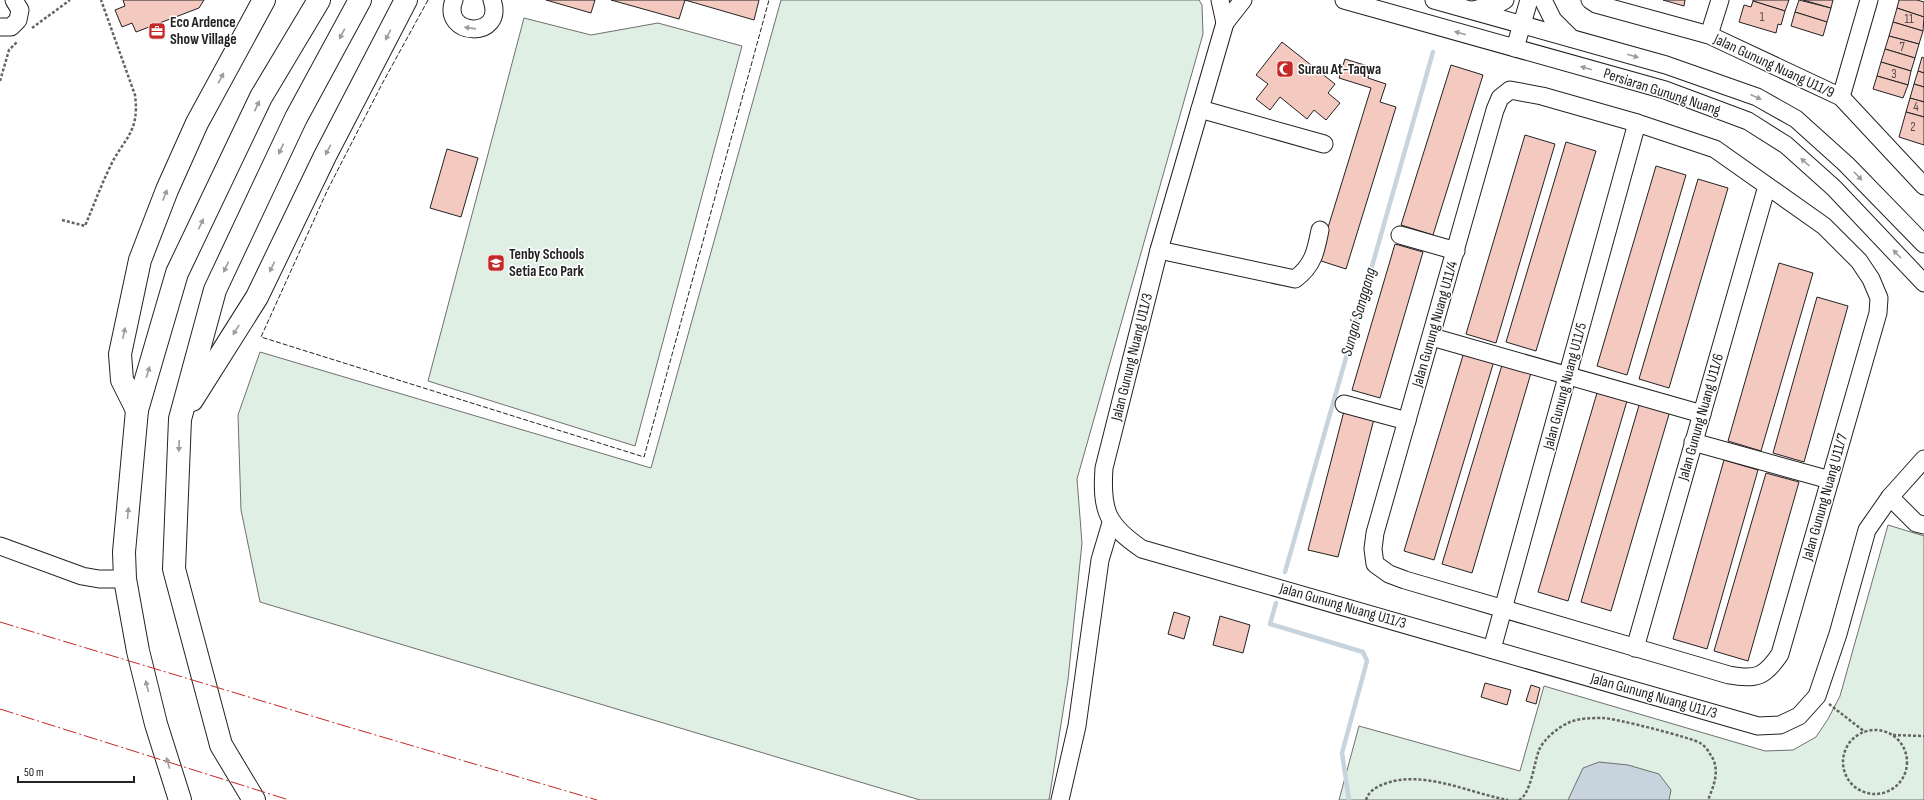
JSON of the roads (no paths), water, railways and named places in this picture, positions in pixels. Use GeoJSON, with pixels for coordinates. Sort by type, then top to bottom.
{"type":"FeatureCollection","features":[{"type":"Feature","properties":{"kind":"highway"},"geometry":{"type":"LineString","coordinates":[[137,410],[122,380],[120,354],[140,260],[166,190],[197,123],[264,0]]}},
{"type":"Feature","properties":{"kind":"highway"},"geometry":{"type":"LineString","coordinates":[[180,800],[156,724],[138,651],[125,579],[124,552],[137,410],[177,273],[261,97],[319,0]]}},
{"type":"Feature","properties":{"kind":"highway"},"geometry":{"type":"LineString","coordinates":[[254,800],[221,745],[174,569],[180,419],[215,290],[296,118],[360,0]]}},
{"type":"Feature","properties":{"kind":"highway"},"geometry":{"type":"LineString","coordinates":[[180,419],[257,297],[325,156],[406,0]]}},
{"type":"Feature","properties":{"kind":"street"},"geometry":{"type":"LineString","coordinates":[[454,0],[452,8],[456,21],[467,29],[474,30],[487,25],[492,20],[494,13],[492,0]]}},
{"type":"Feature","properties":{"kind":"street","name":"Jalan Gunung Nuang U11/3"},"geometry":{"type":"LineString","coordinates":[[1220,0],[1225,23]]}},
{"type":"Feature","properties":{"kind":"street","name":"Jalan Gunung Nuang U11/3"},"geometry":{"type":"LineString","coordinates":[[1243,0],[1225,23],[1159,250],[1104,468],[1102,490],[1111,523],[1123,536],[1142,549],[1758,726],[1780,725],[1799,716],[1817,696],[1838,634],[1867,530],[1890,497],[1924,459]]}},
{"type":"Feature","properties":{"kind":"street","name":"Persiaran Gunung Nuang"},"geometry":{"type":"LineString","coordinates":[[1344,0],[1665,90],[1748,122],[1786,145],[1834,188],[1924,283]]}},
{"type":"Feature","properties":{"kind":"street","name":"Persiaran Gunung Nuang"},"geometry":{"type":"LineString","coordinates":[[1434,0],[1666,65],[1757,97],[1796,119],[1846,164],[1924,244]]}},
{"type":"Feature","properties":{"kind":"street"},"geometry":{"type":"LineString","coordinates":[[1471,10],[1498,4],[1505,0]]}},
{"type":"Feature","properties":{"kind":"street"},"geometry":{"type":"LineString","coordinates":[[1515,48],[1529,0]]}},
{"type":"Feature","properties":{"kind":"street"},"geometry":{"type":"LineString","coordinates":[[1543,0],[1553,20],[1571,39]]}},
{"type":"Feature","properties":{"kind":"street","name":"Jalan Gunung Nuang U11/9"},"geometry":{"type":"LineString","coordinates":[[1590,0],[1596,4],[1709,35],[1841,97],[1924,186]]}},
{"type":"Feature","properties":{"kind":"street"},"geometry":{"type":"LineString","coordinates":[[1709,35],[1720,0]]}},
{"type":"Feature","properties":{"kind":"street"},"geometry":{"type":"LineString","coordinates":[[1841,97],[1869,0]]}},
{"type":"Feature","properties":{"kind":"street"},"geometry":{"type":"LineString","coordinates":[[0,27],[11,27],[15,24],[20,15],[21,2]]}},
{"type":"Feature","properties":{"kind":"street","name":"Jalan Gunung Nuang U11/7"},"geometry":{"type":"LineString","coordinates":[[1510,90],[1526,91],[1637,123],[1715,149],[1824,226],[1859,260],[1871,279],[1879,298],[1878,313],[1780,654],[1772,666],[1761,675],[1745,678],[1729,675],[1635,648]]}},
{"type":"Feature","properties":{"kind":"street","name":"Jalan Gunung Nuang U11/4"},"geometry":{"type":"LineString","coordinates":[[1504,609],[1389,574],[1375,564],[1373,549],[1376,533],[1407,421],[1495,110],[1500,98],[1510,90]]}},
{"type":"Feature","properties":{"kind":"street"},"geometry":{"type":"LineString","coordinates":[[1200,109],[1324,144]]}},
{"type":"Feature","properties":{"kind":"street","name":"Jalan Gunung Nuang U11/5"},"geometry":{"type":"LineString","coordinates":[[1492,649],[1637,123]]}},
{"type":"Feature","properties":{"kind":"street","name":"Jalan Gunung Nuang U11/6"},"geometry":{"type":"LineString","coordinates":[[1635,648],[1767,186]]}},
{"type":"Feature","properties":{"kind":"street"},"geometry":{"type":"LineString","coordinates":[[1159,250],[1295,279],[1303,273],[1315,255],[1320,230]]}},
{"type":"Feature","properties":{"kind":"street"},"geometry":{"type":"LineString","coordinates":[[1400,235],[1456,251]]}},
{"type":"Feature","properties":{"kind":"street"},"geometry":{"type":"LineString","coordinates":[[1432,337],[1702,414]]}},
{"type":"Feature","properties":{"kind":"street"},"geometry":{"type":"LineString","coordinates":[[1344,404],[1407,421]]}},
{"type":"Feature","properties":{"kind":"street"},"geometry":{"type":"LineString","coordinates":[[1693,442],[1830,480]]}},
{"type":"Feature","properties":{"kind":"street"},"geometry":{"type":"LineString","coordinates":[[1890,497],[1916,523],[1924,525]]}},
{"type":"Feature","properties":{"kind":"street"},"geometry":{"type":"LineString","coordinates":[[1060,800],[1077,726],[1100,560],[1111,523]]}},
{"type":"Feature","properties":{"kind":"street"},"geometry":{"type":"LineString","coordinates":[[0,546],[82,576],[99,579],[125,579]]}},
{"type":"Feature","properties":{"kind":"street"},"geometry":{"type":"LineString","coordinates":[[1504,609],[1635,648]]}},
{"type":"Feature","properties":{"kind":"waterway","name":"Sungai Sanggang"},"geometry":{"type":"LineString","coordinates":[[1285,572],[1433,52]]}},
{"type":"Feature","properties":{"kind":"waterway","name":"Sungai Sanggang"},"geometry":{"type":"LineString","coordinates":[[1276,603],[1270,624],[1363,652],[1367,661],[1342,753],[1349,800]]}},
{"type":"Feature","properties":{"kind":"place","name":"Eco Ardence Show Village"},"geometry":{"type":"Point","coordinates":[157,31]}},
{"type":"Feature","properties":{"kind":"place","name":"Surau At-Taqwa"},"geometry":{"type":"Point","coordinates":[1285,69]}},
{"type":"Feature","properties":{"kind":"place","name":"Tenby Schools Setia Eco Park"},"geometry":{"type":"Point","coordinates":[496,263]}}]}
